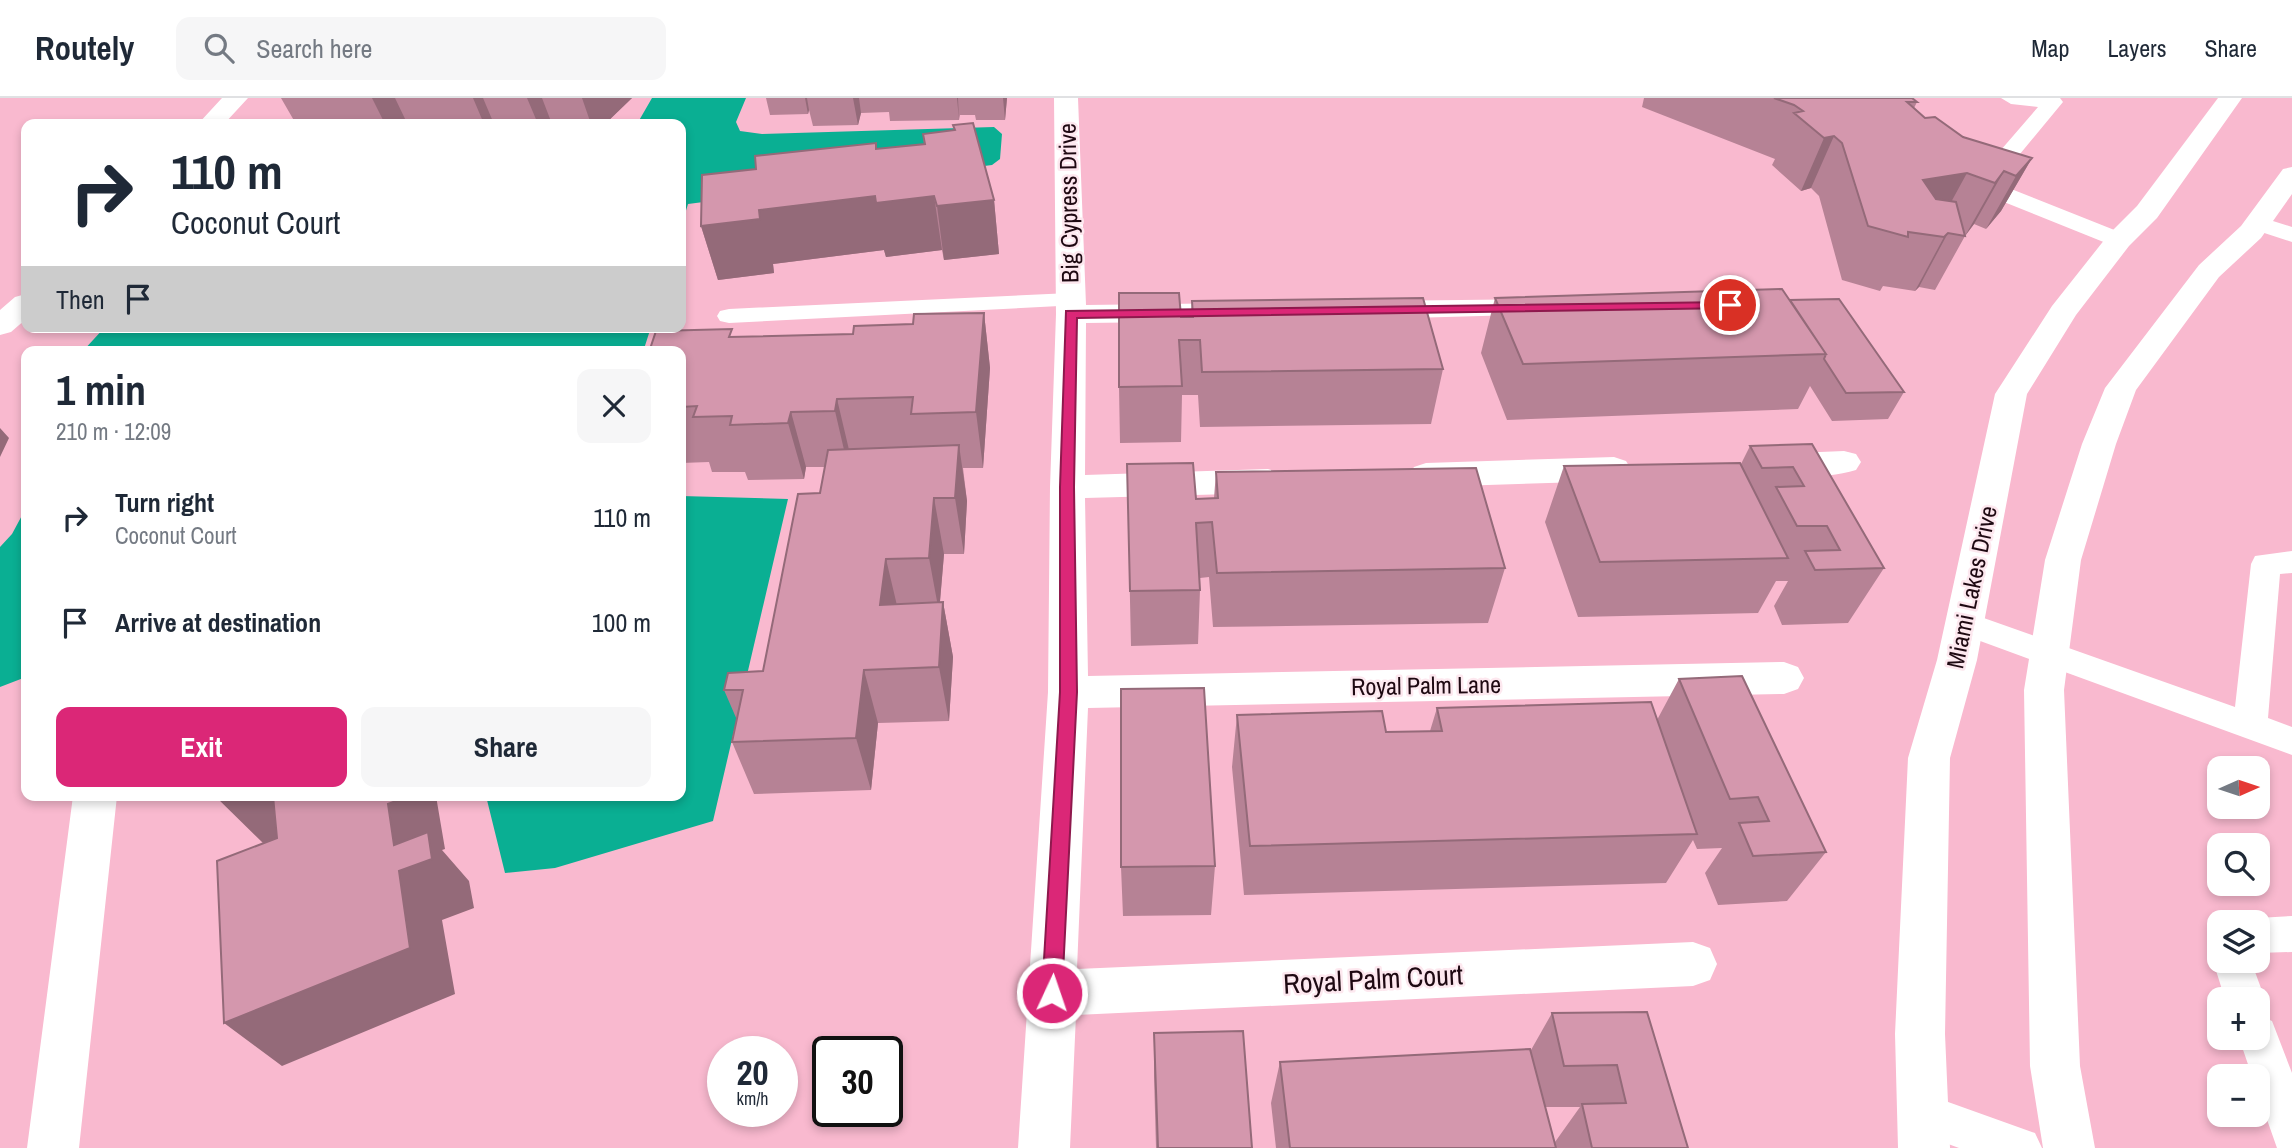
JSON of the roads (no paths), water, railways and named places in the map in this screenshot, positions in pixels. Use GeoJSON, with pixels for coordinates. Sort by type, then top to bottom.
{"type":"FeatureCollection","features":[{"type":"Feature","properties":{"kind":"street"},"geometry":{"type":"LineString","coordinates":[[215,119],[236,98]]}},
{"type":"Feature","properties":{"kind":"street","name":"Big Cypress Drive"},"geometry":{"type":"LineString","coordinates":[[1044,1148],[1068,692],[1067,487],[1071,307],[1066,98]]}},
{"type":"Feature","properties":{"kind":"street","name":"Miami Lakes Drive"},"geometry":{"type":"LineString","coordinates":[[1923,1131],[1920,1034],[1929,758],[1964,624],[2011,394],[2063,312],[2119,240],[2147,212],[2230,98]]}},
{"type":"Feature","properties":{"kind":"street"},"geometry":{"type":"LineString","coordinates":[[2069,1148],[2055,1066],[2045,690],[2063,560],[2099,444],[2121,387],[2209,271],[2274,229],[2292,175]]}},
{"type":"Feature","properties":{"kind":"street"},"geometry":{"type":"LineString","coordinates":[[0,326],[21,307]]}},
{"type":"Feature","properties":{"kind":"street"},"geometry":{"type":"LineString","coordinates":[[1071,307],[1277,312]]}},
{"type":"Feature","properties":{"kind":"street"},"geometry":{"type":"LineString","coordinates":[[1345,310],[1579,307]]}},
{"type":"Feature","properties":{"kind":"street"},"geometry":{"type":"LineString","coordinates":[[1733,466],[1844,462]]}},
{"type":"Feature","properties":{"kind":"street"},"geometry":{"type":"LineString","coordinates":[[1400,476],[1650,468]]}},
{"type":"Feature","properties":{"kind":"street"},"geometry":{"type":"LineString","coordinates":[[1067,487],[1303,479]]}},
{"type":"Feature","properties":{"kind":"street","name":"Royal Palm Lane"},"geometry":{"type":"LineString","coordinates":[[1068,692],[1784,678]]}},
{"type":"Feature","properties":{"kind":"street"},"geometry":{"type":"LineString","coordinates":[[53,1148],[94,801]]}},
{"type":"Feature","properties":{"kind":"street","name":"Royal Palm Court"},"geometry":{"type":"LineString","coordinates":[[1052,993],[1693,964]]}},
{"type":"Feature","properties":{"kind":"lane"},"geometry":{"type":"LineString","coordinates":[[1982,185],[2053,102],[2011,98]]}},
{"type":"Feature","properties":{"kind":"lane"},"geometry":{"type":"LineString","coordinates":[[1962,167],[1982,185],[2119,240]]}},
{"type":"Feature","properties":{"kind":"lane"},"geometry":{"type":"LineString","coordinates":[[729,316],[1071,307]]}},
{"type":"Feature","properties":{"kind":"lane"},"geometry":{"type":"LineString","coordinates":[[2250,726],[2279,563]]}},
{"type":"Feature","properties":{"kind":"lane"},"geometry":{"type":"LineString","coordinates":[[1964,624],[2292,741]]}},
{"type":"Feature","properties":{"kind":"lane"},"geometry":{"type":"LineString","coordinates":[[2270,935],[2292,934]]}},
{"type":"Feature","properties":{"kind":"lane"},"geometry":{"type":"LineString","coordinates":[[2263,1050],[2292,1133]]}},
{"type":"Feature","properties":{"kind":"lane"},"geometry":{"type":"LineString","coordinates":[[1923,1131],[2020,1148]]}}]}
